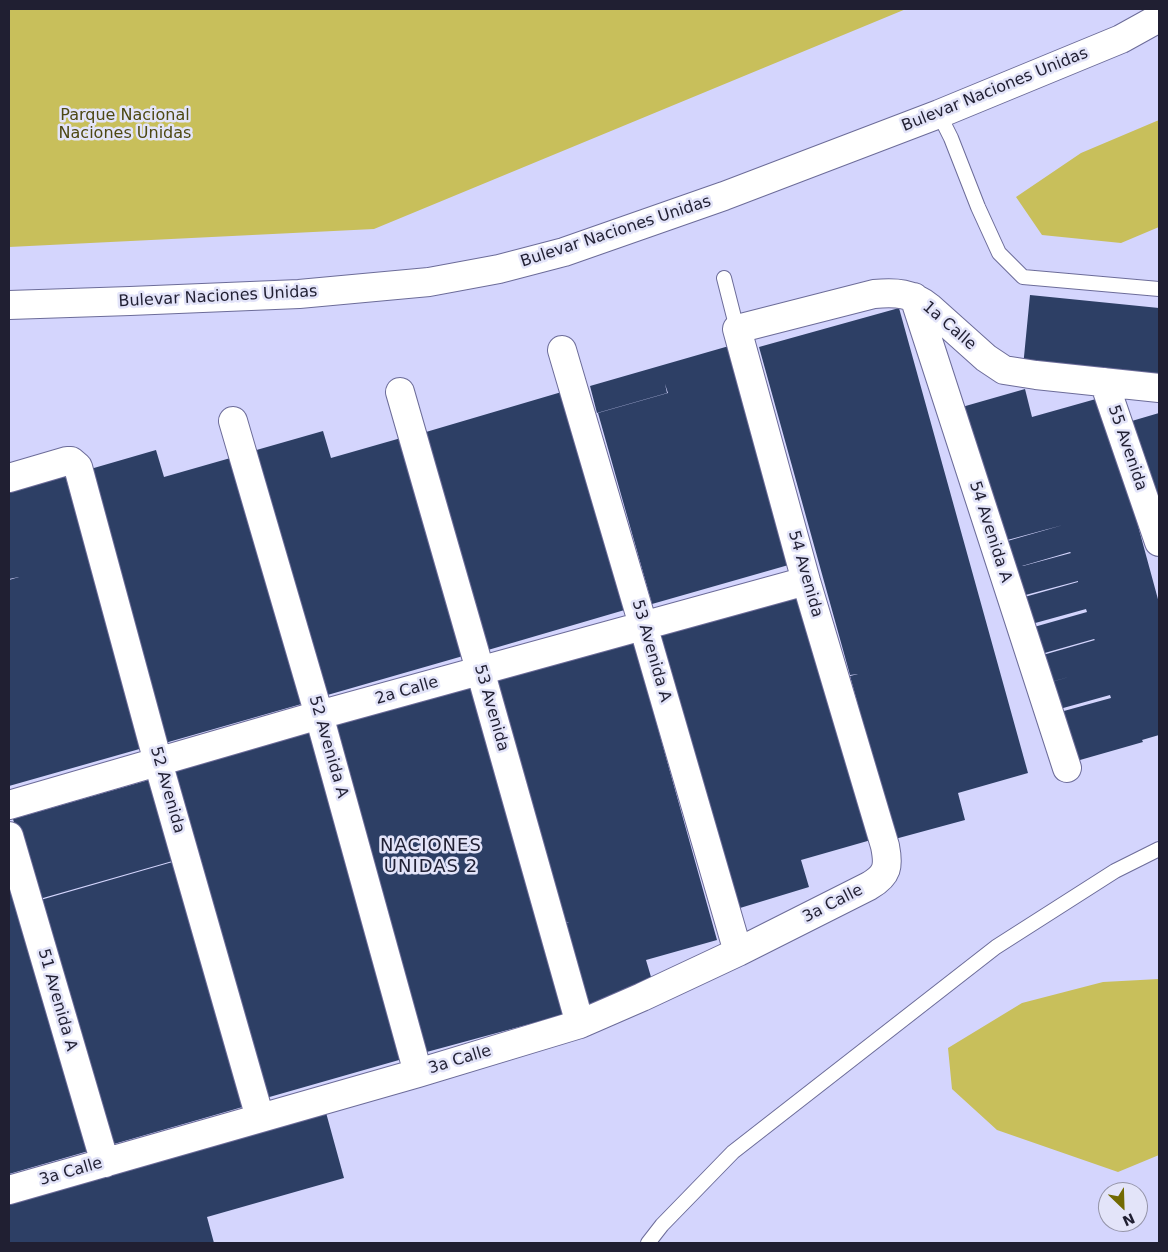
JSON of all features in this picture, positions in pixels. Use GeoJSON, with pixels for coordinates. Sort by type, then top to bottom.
{"type":"FeatureCollection","features":[{"type":"Feature","properties":{"kind":"street","name":"Bulevar Naciones Unidas"},"geometry":{"type":"LineString","coordinates":[[9,305],[299,294],[429,282],[498,269],[564,252],[724,196],[939,114],[1121,39],[1159,18]]}},
{"type":"Feature","properties":{"kind":"street","name":"1a Calle"},"geometry":{"type":"LineString","coordinates":[[737,329],[874,294],[892,292],[914,297],[929,307],[986,358],[1004,370],[1159,388]]}},
{"type":"Feature","properties":{"kind":"street","name":"54 Avenida A"},"geometry":{"type":"LineString","coordinates":[[914,297],[1067,768]]}},
{"type":"Feature","properties":{"kind":"street","name":"54 Avenida"},"geometry":{"type":"LineString","coordinates":[[737,329],[806,581],[885,846],[887,856],[886,870]]}},
{"type":"Feature","properties":{"kind":"street","name":"53 Avenida A"},"geometry":{"type":"LineString","coordinates":[[562,350],[738,952]]}},
{"type":"Feature","properties":{"kind":"street","name":"55 Avenida"},"geometry":{"type":"LineString","coordinates":[[1104,382],[1159,542]]}},
{"type":"Feature","properties":{"kind":"street","name":"53 Avenida"},"geometry":{"type":"LineString","coordinates":[[400,392],[580,1024]]}},
{"type":"Feature","properties":{"kind":"street","name":"52 Avenida A"},"geometry":{"type":"LineString","coordinates":[[233,421],[319,715],[418,1073]]}},
{"type":"Feature","properties":{"kind":"street","name":"52 Avenida"},"geometry":{"type":"LineString","coordinates":[[9,478],[71,460],[78,467],[158,762],[260,1118]]}},
{"type":"Feature","properties":{"kind":"street","name":"2a Calle"},"geometry":{"type":"LineString","coordinates":[[9,805],[319,715],[806,581]]}},
{"type":"Feature","properties":{"kind":"street","name":"51 Avenida A"},"geometry":{"type":"LineString","coordinates":[[9,836],[105,1163]]}},
{"type":"Feature","properties":{"kind":"street","name":"3a Calle"},"geometry":{"type":"LineString","coordinates":[[9,1190],[418,1073],[580,1024],[738,952],[869,886],[884,875],[886,870]]}},
{"type":"Feature","properties":{"kind":"lane"},"geometry":{"type":"LineString","coordinates":[[939,114],[951,138],[978,207],[999,253],[1023,277],[1159,289]]}},
{"type":"Feature","properties":{"kind":"lane","name":"54 Avenida"},"geometry":{"type":"LineString","coordinates":[[724,278],[737,329]]}},
{"type":"Feature","properties":{"kind":"lane"},"geometry":{"type":"LineString","coordinates":[[648,1243],[662,1225],[734,1152],[996,948],[1115,871],[1159,849]]}},
{"type":"Feature","properties":{"kind":"green space","name":"Parque Nacional Naciones Unidas"},"geometry":{"type":"Polygon","coordinates":[[[9,9],[906,9],[374,229],[9,247],[9,9]]]}},
{"type":"Feature","properties":{"kind":"green space"},"geometry":{"type":"Polygon","coordinates":[[[1159,120],[1159,227],[1121,243],[1042,235],[1016,197],[1081,153],[1159,120]]]}},
{"type":"Feature","properties":{"kind":"green space"},"geometry":{"type":"Polygon","coordinates":[[[1159,979],[1159,1155],[1118,1172],[997,1130],[952,1089],[948,1048],[1022,1003],[1103,982],[1159,979]]]}},
{"type":"Feature","properties":{"kind":"building"},"geometry":{"type":"Polygon","coordinates":[[[1030,295],[1159,308],[1159,380],[1023,367],[1030,295]]]}},
{"type":"Feature","properties":{"kind":"building"},"geometry":{"type":"Polygon","coordinates":[[[899,308],[1028,773],[958,793],[965,820],[895,839],[850,676],[858,674],[850,675],[759,347],[899,308]]]}},
{"type":"Feature","properties":{"kind":"building"},"geometry":{"type":"Polygon","coordinates":[[[729,346],[792,564],[652,604],[598,413],[668,393],[665,384],[667,393],[597,413],[590,386],[729,346]]]}},
{"type":"Feature","properties":{"kind":"building"},"geometry":{"type":"Polygon","coordinates":[[[1025,389],[1032,417],[1103,397],[1159,603],[1159,735],[1142,740],[1143,742],[1073,762],[1053,714],[1111,698],[1110,695],[1056,710],[1048,683],[1072,676],[1044,684],[1036,657],[1095,640],[1034,656],[1027,629],[1087,612],[1086,609],[1028,625],[1021,598],[1078,581],[1018,597],[1004,542],[1063,525],[1000,542],[955,409],[1025,389]],[[1070,552],[1022,566],[1023,566],[1070,552]]]}},
{"type":"Feature","properties":{"kind":"building"},"geometry":{"type":"Polygon","coordinates":[[[565,391],[628,609],[488,650],[426,432],[565,391]]]}},
{"type":"Feature","properties":{"kind":"building"},"geometry":{"type":"Polygon","coordinates":[[[1159,413],[1159,501],[1125,423],[1159,413]]]}},
{"type":"Feature","properties":{"kind":"building"},"geometry":{"type":"Polygon","coordinates":[[[323,431],[331,458],[401,438],[463,656],[324,696],[253,451],[323,431]]]}},
{"type":"Feature","properties":{"kind":"building"},"geometry":{"type":"Polygon","coordinates":[[[156,450],[164,477],[234,457],[305,703],[165,743],[87,470],[156,450]]]}},
{"type":"Feature","properties":{"kind":"building"},"geometry":{"type":"Polygon","coordinates":[[[65,475],[143,748],[9,786],[9,580],[19,577],[9,579],[9,491],[65,475]]]}},
{"type":"Feature","properties":{"kind":"building"},"geometry":{"type":"Polygon","coordinates":[[[799,595],[871,840],[801,860],[809,887],[740,908],[660,635],[799,595]]]}},
{"type":"Feature","properties":{"kind":"building"},"geometry":{"type":"Polygon","coordinates":[[[633,639],[717,940],[646,960],[654,987],[584,1006],[561,925],[569,922],[561,924],[493,678],[633,639]]]}},
{"type":"Feature","properties":{"kind":"building"},"geometry":{"type":"Polygon","coordinates":[[[473,687],[563,1015],[423,1053],[333,725],[473,687]]]}},
{"type":"Feature","properties":{"kind":"building"},"geometry":{"type":"Polygon","coordinates":[[[312,731],[406,1058],[266,1098],[173,771],[312,731]]]}},
{"type":"Feature","properties":{"kind":"building"},"geometry":{"type":"Polygon","coordinates":[[[152,779],[176,860],[36,900],[13,819],[152,779]]]}},
{"type":"Feature","properties":{"kind":"building"},"geometry":{"type":"Polygon","coordinates":[[[9,860],[92,1150],[9,1174],[9,860]]]}},
{"type":"Feature","properties":{"kind":"building"},"geometry":{"type":"Polygon","coordinates":[[[176,861],[246,1106],[107,1146],[37,901],[176,861]]]}},
{"type":"Feature","properties":{"kind":"building"},"geometry":{"type":"Polygon","coordinates":[[[325,1109],[344,1178],[207,1217],[214,1243],[9,1243],[9,1198],[325,1109]]]}},
{"type":"Feature","properties":{"kind":"district","name":"NACIONES UNIDAS 2"},"geometry":{"type":"Point","coordinates":[431,856]}}]}
